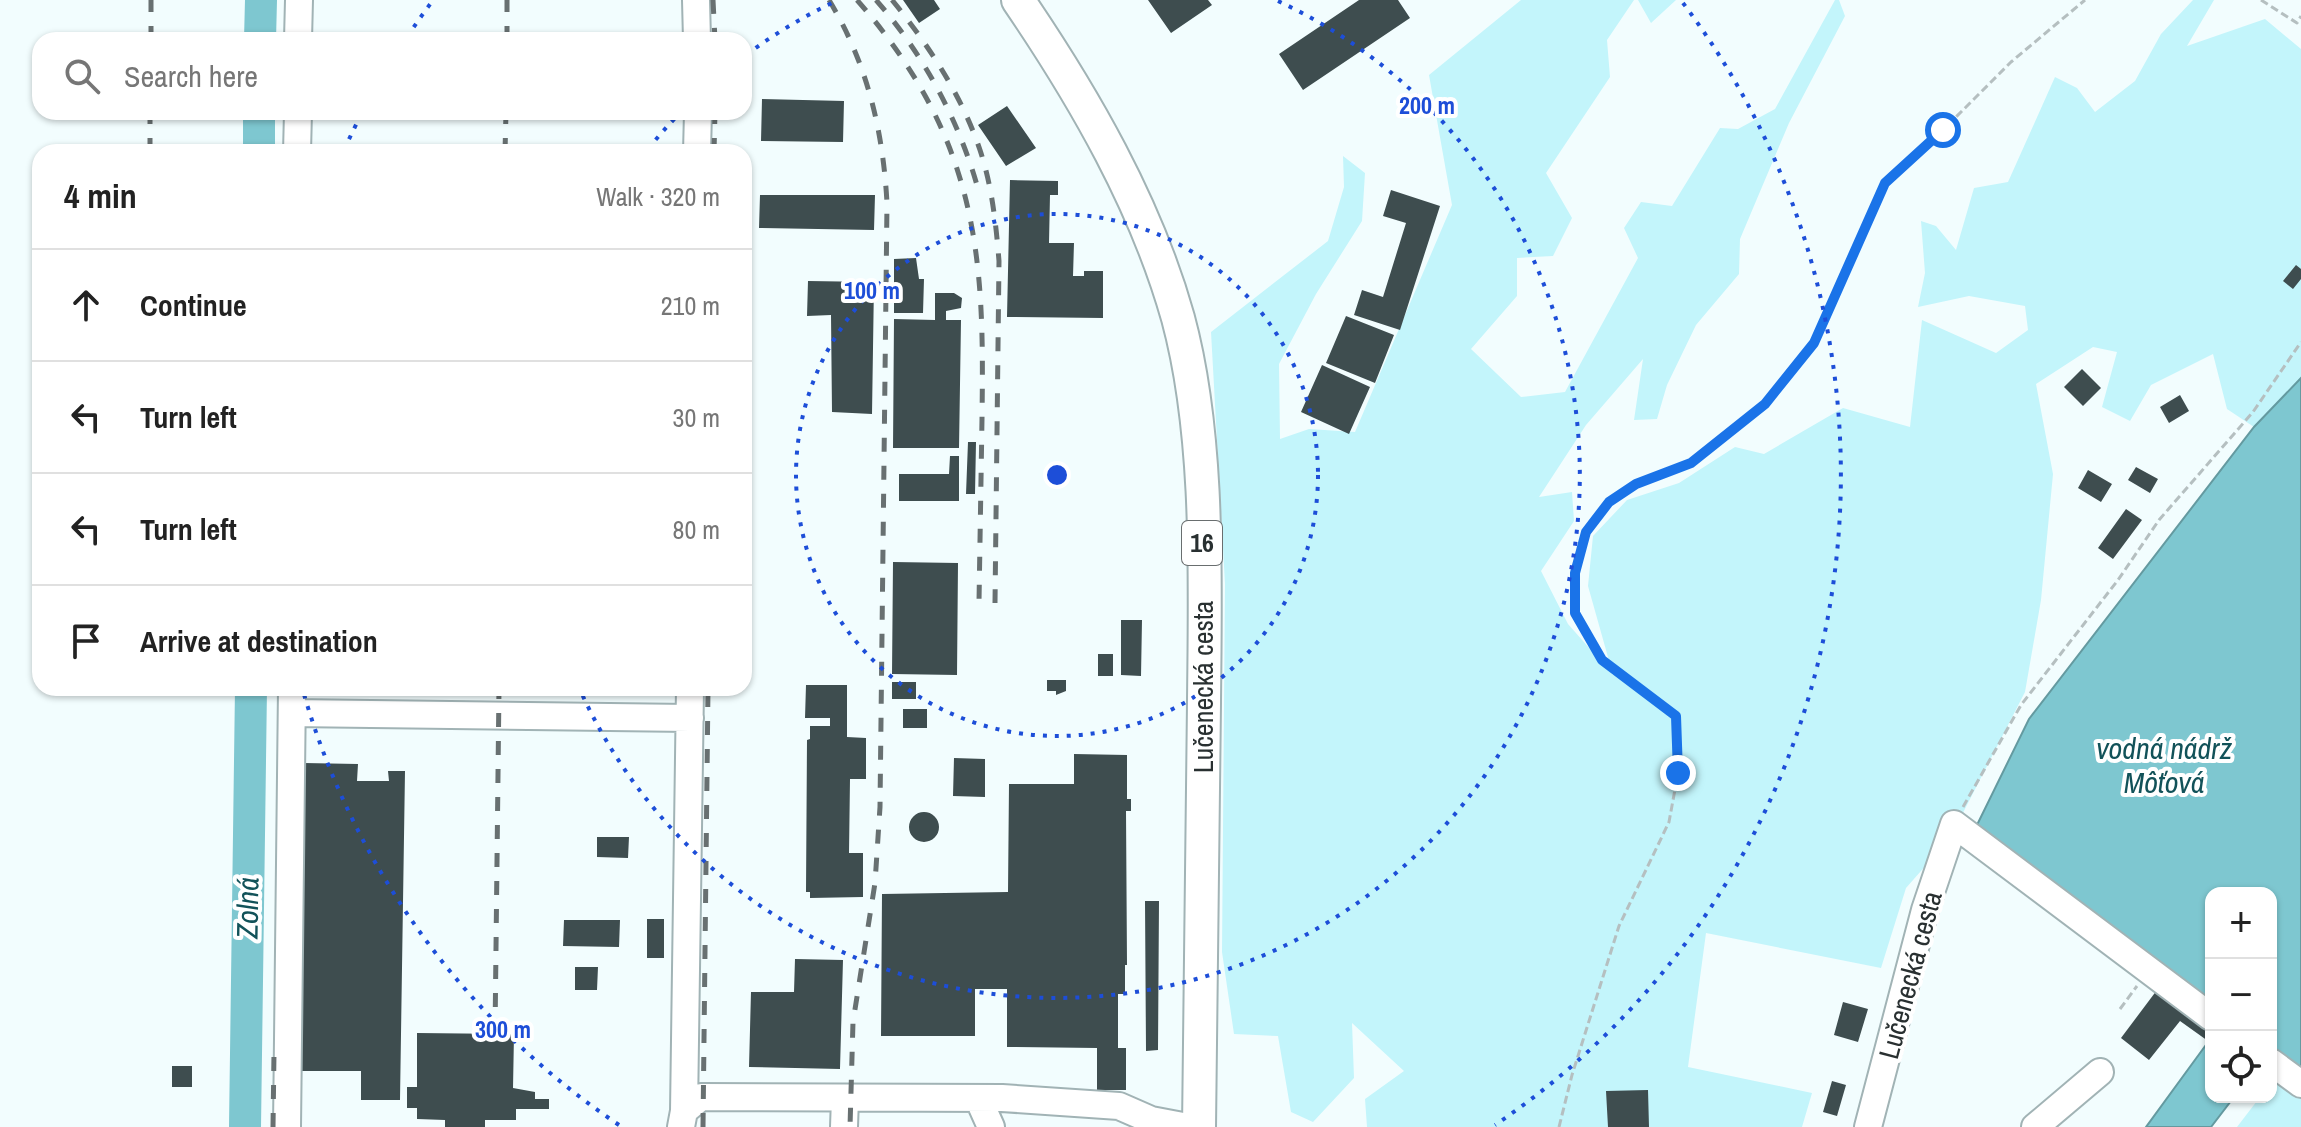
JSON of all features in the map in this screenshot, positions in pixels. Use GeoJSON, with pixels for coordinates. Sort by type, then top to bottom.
{"type":"FeatureCollection","features":[{"type":"Feature","properties":{"kind":"main road","name":"Lučenecká cesta"},"geometry":{"type":"LineString","coordinates":[[1018,0],[1085,107],[1136,204],[1166,280],[1188,360],[1200,469],[1204,579],[1199,1127]]}},
{"type":"Feature","properties":{"kind":"street"},"geometry":{"type":"LineString","coordinates":[[298,32],[299,0]]}},
{"type":"Feature","properties":{"kind":"street"},"geometry":{"type":"LineString","coordinates":[[696,0],[697,32]]}},
{"type":"Feature","properties":{"kind":"street"},"geometry":{"type":"LineString","coordinates":[[297,144],[298,120]]}},
{"type":"Feature","properties":{"kind":"street"},"geometry":{"type":"LineString","coordinates":[[697,144],[698,120]]}},
{"type":"Feature","properties":{"kind":"street"},"geometry":{"type":"LineString","coordinates":[[683,1119],[690,696]]}},
{"type":"Feature","properties":{"kind":"street"},"geometry":{"type":"LineString","coordinates":[[287,1127],[292,701],[690,718]]}},
{"type":"Feature","properties":{"kind":"street"},"geometry":{"type":"LineString","coordinates":[[1954,824],[2205,1012]]}},
{"type":"Feature","properties":{"kind":"street","name":"Lučenecká cesta"},"geometry":{"type":"LineString","coordinates":[[1868,1127],[1925,910],[1954,824]]}},
{"type":"Feature","properties":{"kind":"street"},"geometry":{"type":"LineString","coordinates":[[2277,1066],[2301,1084]]}},
{"type":"Feature","properties":{"kind":"street"},"geometry":{"type":"LineString","coordinates":[[2035,1127],[2100,1072]]}},
{"type":"Feature","properties":{"kind":"street"},"geometry":{"type":"LineString","coordinates":[[683,1119],[701,1097],[978,1098],[1119,1106],[1151,1120],[1188,1127]]}},
{"type":"Feature","properties":{"kind":"street"},"geometry":{"type":"LineString","coordinates":[[844,1127],[845,1098]]}},
{"type":"Feature","properties":{"kind":"street"},"geometry":{"type":"LineString","coordinates":[[978,1098],[991,1127]]}},
{"type":"Feature","properties":{"kind":"path"},"geometry":{"type":"LineString","coordinates":[[1559,1127],[1572,1075],[1619,926],[1669,822],[1678,773],[1676,716],[1602,660],[1575,613],[1575,573],[1586,532],[1609,502],[1636,484],[1691,463],[1765,404],[1814,343],[1885,183],[2011,62],[2085,0]]}},
{"type":"Feature","properties":{"kind":"path"},"geometry":{"type":"LineString","coordinates":[[2261,0],[2297,23],[2301,16]]}},
{"type":"Feature","properties":{"kind":"path"},"geometry":{"type":"LineString","coordinates":[[1954,824],[2021,705],[2118,580],[2159,520],[2253,412],[2301,342]]}},
{"type":"Feature","properties":{"kind":"path"},"geometry":{"type":"LineString","coordinates":[[2120,1009],[2149,970]]}},
{"type":"Feature","properties":{"kind":"shaded area"},"geometry":{"type":"Polygon","coordinates":[[[1521,0],[1634,0],[1607,40],[1610,77],[1546,173],[1572,218],[1553,256],[1517,258],[1517,296],[1471,349],[1521,397],[1565,392],[1638,258],[1624,228],[1641,202],[1672,206],[1720,128],[1738,129],[1775,109],[1835,0],[1839,0],[1845,16],[1789,123],[1740,239],[1739,274],[1696,325],[1667,385],[1657,419],[1634,420],[1643,359],[1586,425],[1539,497],[1572,492],[1574,521],[1541,571],[1568,624],[1613,675],[1588,586],[1593,536],[1627,500],[1679,483],[1735,447],[1764,454],[1843,408],[1910,427],[1922,320],[1996,353],[2028,330],[2025,306],[1969,296],[1918,307],[1925,273],[1921,221],[1936,226],[1956,250],[1974,188],[2008,182],[2055,77],[2077,88],[2095,112],[2135,81],[2161,34],[2193,0],[2214,0],[2187,46],[2265,19],[2301,49],[2301,378],[2254,427],[2227,409],[2213,354],[2151,385],[2130,421],[2102,407],[2117,352],[2093,347],[2036,384],[2053,474],[2041,600],[2025,692],[1950,838],[1906,888],[1881,968],[1706,933],[1688,1067],[1812,1093],[1802,1127],[1367,1127],[1365,1099],[1404,1071],[1352,1023],[1354,1078],[1313,1122],[1291,1112],[1278,1036],[1234,1034],[1222,952],[1225,584],[1211,332],[1328,241],[1344,187],[1343,156],[1365,173],[1362,221],[1316,294],[1279,364],[1280,439],[1309,429],[1355,432],[1452,205],[1429,75],[1521,0]]]}},
{"type":"Feature","properties":{"kind":"shaded area"},"geometry":{"type":"Polygon","coordinates":[[[1638,0],[1676,0],[1651,23],[1638,0]]]}},
{"type":"Feature","properties":{"kind":"shaded area"},"geometry":{"type":"Polygon","coordinates":[[[2277,1080],[2301,1098],[2301,1127],[2237,1127],[2255,1103],[2277,1103],[2277,1080]]]}},
{"type":"Feature","properties":{"kind":"water","name":"vodná nádrž Môťová"},"geometry":{"type":"Polygon","coordinates":[[[2301,378],[2301,1071],[2277,1054],[2277,887],[2205,887],[2205,1000],[1976,827],[2029,719],[2254,427],[2301,378]]]}},
{"type":"Feature","properties":{"kind":"water"},"geometry":{"type":"Polygon","coordinates":[[[2205,1046],[2205,1103],[2229,1103],[2211,1127],[2146,1127],[2205,1046]]]}},
{"type":"Feature","properties":{"kind":"building"},"geometry":{"type":"Polygon","coordinates":[[[903,0],[934,0],[940,9],[919,23],[903,0]]]}},
{"type":"Feature","properties":{"kind":"building"},"geometry":{"type":"Polygon","coordinates":[[[1148,0],[1208,0],[1212,5],[1171,33],[1148,0]]]}},
{"type":"Feature","properties":{"kind":"building"},"geometry":{"type":"Polygon","coordinates":[[[1359,0],[1398,0],[1410,18],[1303,90],[1279,54],[1359,0]]]}},
{"type":"Feature","properties":{"kind":"building"},"geometry":{"type":"Polygon","coordinates":[[[762,99],[844,101],[843,142],[761,141],[762,99]]]}},
{"type":"Feature","properties":{"kind":"building"},"geometry":{"type":"Polygon","coordinates":[[[1007,106],[1036,148],[1006,166],[978,125],[1007,106]]]}},
{"type":"Feature","properties":{"kind":"building"},"geometry":{"type":"Polygon","coordinates":[[[1010,180],[1058,181],[1058,195],[1050,195],[1049,243],[1074,243],[1073,276],[1084,276],[1084,271],[1103,271],[1103,318],[1007,317],[1010,180]]]}},
{"type":"Feature","properties":{"kind":"building"},"geometry":{"type":"Polygon","coordinates":[[[1391,190],[1440,206],[1400,330],[1354,315],[1362,290],[1383,297],[1406,223],[1383,216],[1391,190]]]}},
{"type":"Feature","properties":{"kind":"building"},"geometry":{"type":"Polygon","coordinates":[[[760,195],[875,195],[874,230],[759,228],[760,195]]]}},
{"type":"Feature","properties":{"kind":"building"},"geometry":{"type":"Polygon","coordinates":[[[916,258],[919,279],[924,279],[923,313],[894,313],[894,259],[916,258]]]}},
{"type":"Feature","properties":{"kind":"building"},"geometry":{"type":"Polygon","coordinates":[[[2296,265],[2301,269],[2301,279],[2293,289],[2283,281],[2296,265]]]}},
{"type":"Feature","properties":{"kind":"building"},"geometry":{"type":"Polygon","coordinates":[[[808,281],[874,282],[872,414],[832,412],[831,315],[807,316],[808,281]]]}},
{"type":"Feature","properties":{"kind":"building"},"geometry":{"type":"Polygon","coordinates":[[[935,293],[954,293],[962,298],[961,308],[946,311],[946,320],[961,320],[959,448],[893,448],[894,319],[935,320],[935,293]]]}},
{"type":"Feature","properties":{"kind":"building"},"geometry":{"type":"Polygon","coordinates":[[[1346,316],[1394,335],[1375,383],[1326,363],[1346,316]]]}},
{"type":"Feature","properties":{"kind":"building"},"geometry":{"type":"Polygon","coordinates":[[[1322,365],[1370,387],[1349,434],[1301,412],[1322,365]]]}},
{"type":"Feature","properties":{"kind":"building"},"geometry":{"type":"Polygon","coordinates":[[[2082,369],[2101,388],[2083,406],[2064,387],[2082,369]]]}},
{"type":"Feature","properties":{"kind":"building"},"geometry":{"type":"Polygon","coordinates":[[[2180,395],[2189,411],[2169,423],[2160,407],[2180,395]]]}},
{"type":"Feature","properties":{"kind":"building"},"geometry":{"type":"Polygon","coordinates":[[[968,442],[976,442],[975,494],[966,494],[968,442]]]}},
{"type":"Feature","properties":{"kind":"building"},"geometry":{"type":"Polygon","coordinates":[[[950,456],[959,456],[959,501],[899,501],[899,474],[949,474],[950,456]]]}},
{"type":"Feature","properties":{"kind":"building"},"geometry":{"type":"Polygon","coordinates":[[[2136,467],[2158,479],[2150,493],[2128,480],[2136,467]]]}},
{"type":"Feature","properties":{"kind":"building"},"geometry":{"type":"Polygon","coordinates":[[[2088,470],[2112,484],[2101,502],[2078,488],[2088,470]]]}},
{"type":"Feature","properties":{"kind":"building"},"geometry":{"type":"Polygon","coordinates":[[[2126,509],[2142,520],[2113,559],[2098,548],[2126,509]]]}},
{"type":"Feature","properties":{"kind":"building"},"geometry":{"type":"Polygon","coordinates":[[[893,562],[958,563],[957,675],[892,674],[893,562]]]}},
{"type":"Feature","properties":{"kind":"building"},"geometry":{"type":"Polygon","coordinates":[[[1121,620],[1142,620],[1141,676],[1121,675],[1121,620]]]}},
{"type":"Feature","properties":{"kind":"building"},"geometry":{"type":"Polygon","coordinates":[[[1098,654],[1113,654],[1113,676],[1098,676],[1098,654]]]}},
{"type":"Feature","properties":{"kind":"building"},"geometry":{"type":"Polygon","coordinates":[[[1047,680],[1066,680],[1066,691],[1056,695],[1056,691],[1047,691],[1047,680]]]}},
{"type":"Feature","properties":{"kind":"building"},"geometry":{"type":"Polygon","coordinates":[[[892,682],[916,682],[916,699],[892,699],[892,682]]]}},
{"type":"Feature","properties":{"kind":"building"},"geometry":{"type":"Polygon","coordinates":[[[806,685],[847,685],[847,737],[866,738],[866,779],[850,779],[849,853],[863,853],[863,897],[810,898],[810,892],[806,892],[807,740],[810,739],[810,726],[830,726],[830,718],[805,718],[806,685]]]}},
{"type":"Feature","properties":{"kind":"building"},"geometry":{"type":"Polygon","coordinates":[[[903,709],[927,709],[927,728],[903,728],[903,709]]]}},
{"type":"Feature","properties":{"kind":"building"},"geometry":{"type":"Polygon","coordinates":[[[1074,754],[1127,755],[1127,799],[1131,799],[1131,811],[1126,811],[1127,965],[1125,994],[1118,994],[1118,1048],[1126,1048],[1126,1090],[1097,1090],[1097,1048],[1007,1047],[1007,989],[975,989],[975,1036],[881,1036],[882,894],[1008,892],[1009,784],[1074,784],[1074,754]]]}},
{"type":"Feature","properties":{"kind":"building"},"geometry":{"type":"Polygon","coordinates":[[[954,758],[985,759],[985,797],[953,796],[954,758]]]}},
{"type":"Feature","properties":{"kind":"building"},"geometry":{"type":"Polygon","coordinates":[[[304,763],[358,764],[357,781],[389,781],[388,771],[405,771],[400,1100],[361,1100],[361,1071],[300,1071],[304,763]]]}},
{"type":"Feature","properties":{"kind":"building"},"geometry":{"type":"Polygon","coordinates":[[[924,812],[935,816],[939,827],[935,838],[924,842],[913,838],[909,827],[913,816],[924,812]]]}},
{"type":"Feature","properties":{"kind":"building"},"geometry":{"type":"Polygon","coordinates":[[[597,837],[629,837],[628,858],[597,857],[597,837]]]}},
{"type":"Feature","properties":{"kind":"building"},"geometry":{"type":"Polygon","coordinates":[[[1145,901],[1159,901],[1158,1050],[1146,1051],[1145,901]]]}},
{"type":"Feature","properties":{"kind":"building"},"geometry":{"type":"Polygon","coordinates":[[[647,919],[664,919],[664,958],[647,958],[647,919]]]}},
{"type":"Feature","properties":{"kind":"building"},"geometry":{"type":"Polygon","coordinates":[[[564,920],[620,920],[619,947],[563,946],[564,920]]]}},
{"type":"Feature","properties":{"kind":"building"},"geometry":{"type":"Polygon","coordinates":[[[795,959],[843,960],[840,1069],[749,1067],[751,992],[794,992],[795,959]]]}},
{"type":"Feature","properties":{"kind":"building"},"geometry":{"type":"Polygon","coordinates":[[[575,967],[598,967],[597,990],[575,990],[575,967]]]}},
{"type":"Feature","properties":{"kind":"building"},"geometry":{"type":"Polygon","coordinates":[[[2160,986],[2205,1019],[2205,1039],[2180,1021],[2149,1060],[2121,1038],[2160,986]]]}},
{"type":"Feature","properties":{"kind":"building"},"geometry":{"type":"Polygon","coordinates":[[[1843,1002],[1868,1009],[1858,1042],[1834,1035],[1843,1002]]]}},
{"type":"Feature","properties":{"kind":"building"},"geometry":{"type":"Polygon","coordinates":[[[417,1033],[514,1034],[513,1088],[535,1092],[535,1099],[549,1099],[549,1109],[516,1109],[516,1120],[485,1120],[485,1127],[445,1127],[445,1120],[417,1119],[417,1108],[407,1108],[407,1087],[417,1087],[417,1033]]]}},
{"type":"Feature","properties":{"kind":"building"},"geometry":{"type":"Polygon","coordinates":[[[172,1066],[192,1066],[192,1087],[172,1087],[172,1066]]]}},
{"type":"Feature","properties":{"kind":"building"},"geometry":{"type":"Polygon","coordinates":[[[1832,1081],[1846,1085],[1837,1116],[1823,1112],[1832,1081]]]}},
{"type":"Feature","properties":{"kind":"building"},"geometry":{"type":"Polygon","coordinates":[[[1648,1090],[1649,1127],[1608,1127],[1606,1091],[1648,1090]]]}},
{"type":"Feature","properties":{"kind":"waterway","name":"Zolná"},"geometry":{"type":"LineString","coordinates":[[260,32],[261,0]]}},
{"type":"Feature","properties":{"kind":"waterway","name":"Zolná"},"geometry":{"type":"LineString","coordinates":[[259,120],[259,144]]}},
{"type":"Feature","properties":{"kind":"waterway","name":"Zolná"},"geometry":{"type":"LineString","coordinates":[[245,1127],[251,696]]}},
{"type":"Feature","properties":{"kind":"railway"},"geometry":{"type":"LineString","coordinates":[[151,0],[151,32]]}},
{"type":"Feature","properties":{"kind":"railway"},"geometry":{"type":"LineString","coordinates":[[507,0],[507,32]]}},
{"type":"Feature","properties":{"kind":"railway"},"geometry":{"type":"LineString","coordinates":[[713,0],[715,32]]}},
{"type":"Feature","properties":{"kind":"railway"},"geometry":{"type":"LineString","coordinates":[[829,0],[854,48],[871,98],[882,149],[887,203],[880,807],[875,883],[853,1022],[850,1127]]}},
{"type":"Feature","properties":{"kind":"railway"},"geometry":{"type":"LineString","coordinates":[[857,0],[889,39],[929,103],[950,148],[967,202],[977,264],[982,357],[979,602]]}},
{"type":"Feature","properties":{"kind":"railway"},"geometry":{"type":"LineString","coordinates":[[876,0],[910,44],[939,92],[963,143],[980,196]]}},
{"type":"Feature","properties":{"kind":"railway"},"geometry":{"type":"LineString","coordinates":[[892,0],[931,53],[954,90],[973,130],[984,164],[995,219],[999,261],[995,603]]}},
{"type":"Feature","properties":{"kind":"railway"},"geometry":{"type":"LineString","coordinates":[[150,120],[150,144]]}},
{"type":"Feature","properties":{"kind":"railway"},"geometry":{"type":"LineString","coordinates":[[505,144],[506,120]]}},
{"type":"Feature","properties":{"kind":"railway"},"geometry":{"type":"LineString","coordinates":[[714,144],[715,120]]}},
{"type":"Feature","properties":{"kind":"railway"},"geometry":{"type":"LineString","coordinates":[[495,1035],[499,696]]}},
{"type":"Feature","properties":{"kind":"railway"},"geometry":{"type":"LineString","coordinates":[[703,1127],[708,696]]}},
{"type":"Feature","properties":{"kind":"railway"},"geometry":{"type":"LineString","coordinates":[[273,1127],[274,1053]]}},
{"type":"Feature","properties":{"kind":"route"},"geometry":{"type":"LineString","coordinates":[[1678,773],[1676,716],[1602,660],[1575,613],[1575,573],[1586,532],[1609,502],[1636,484],[1691,463],[1765,404],[1814,343],[1885,183],[1943,130]]}}]}
